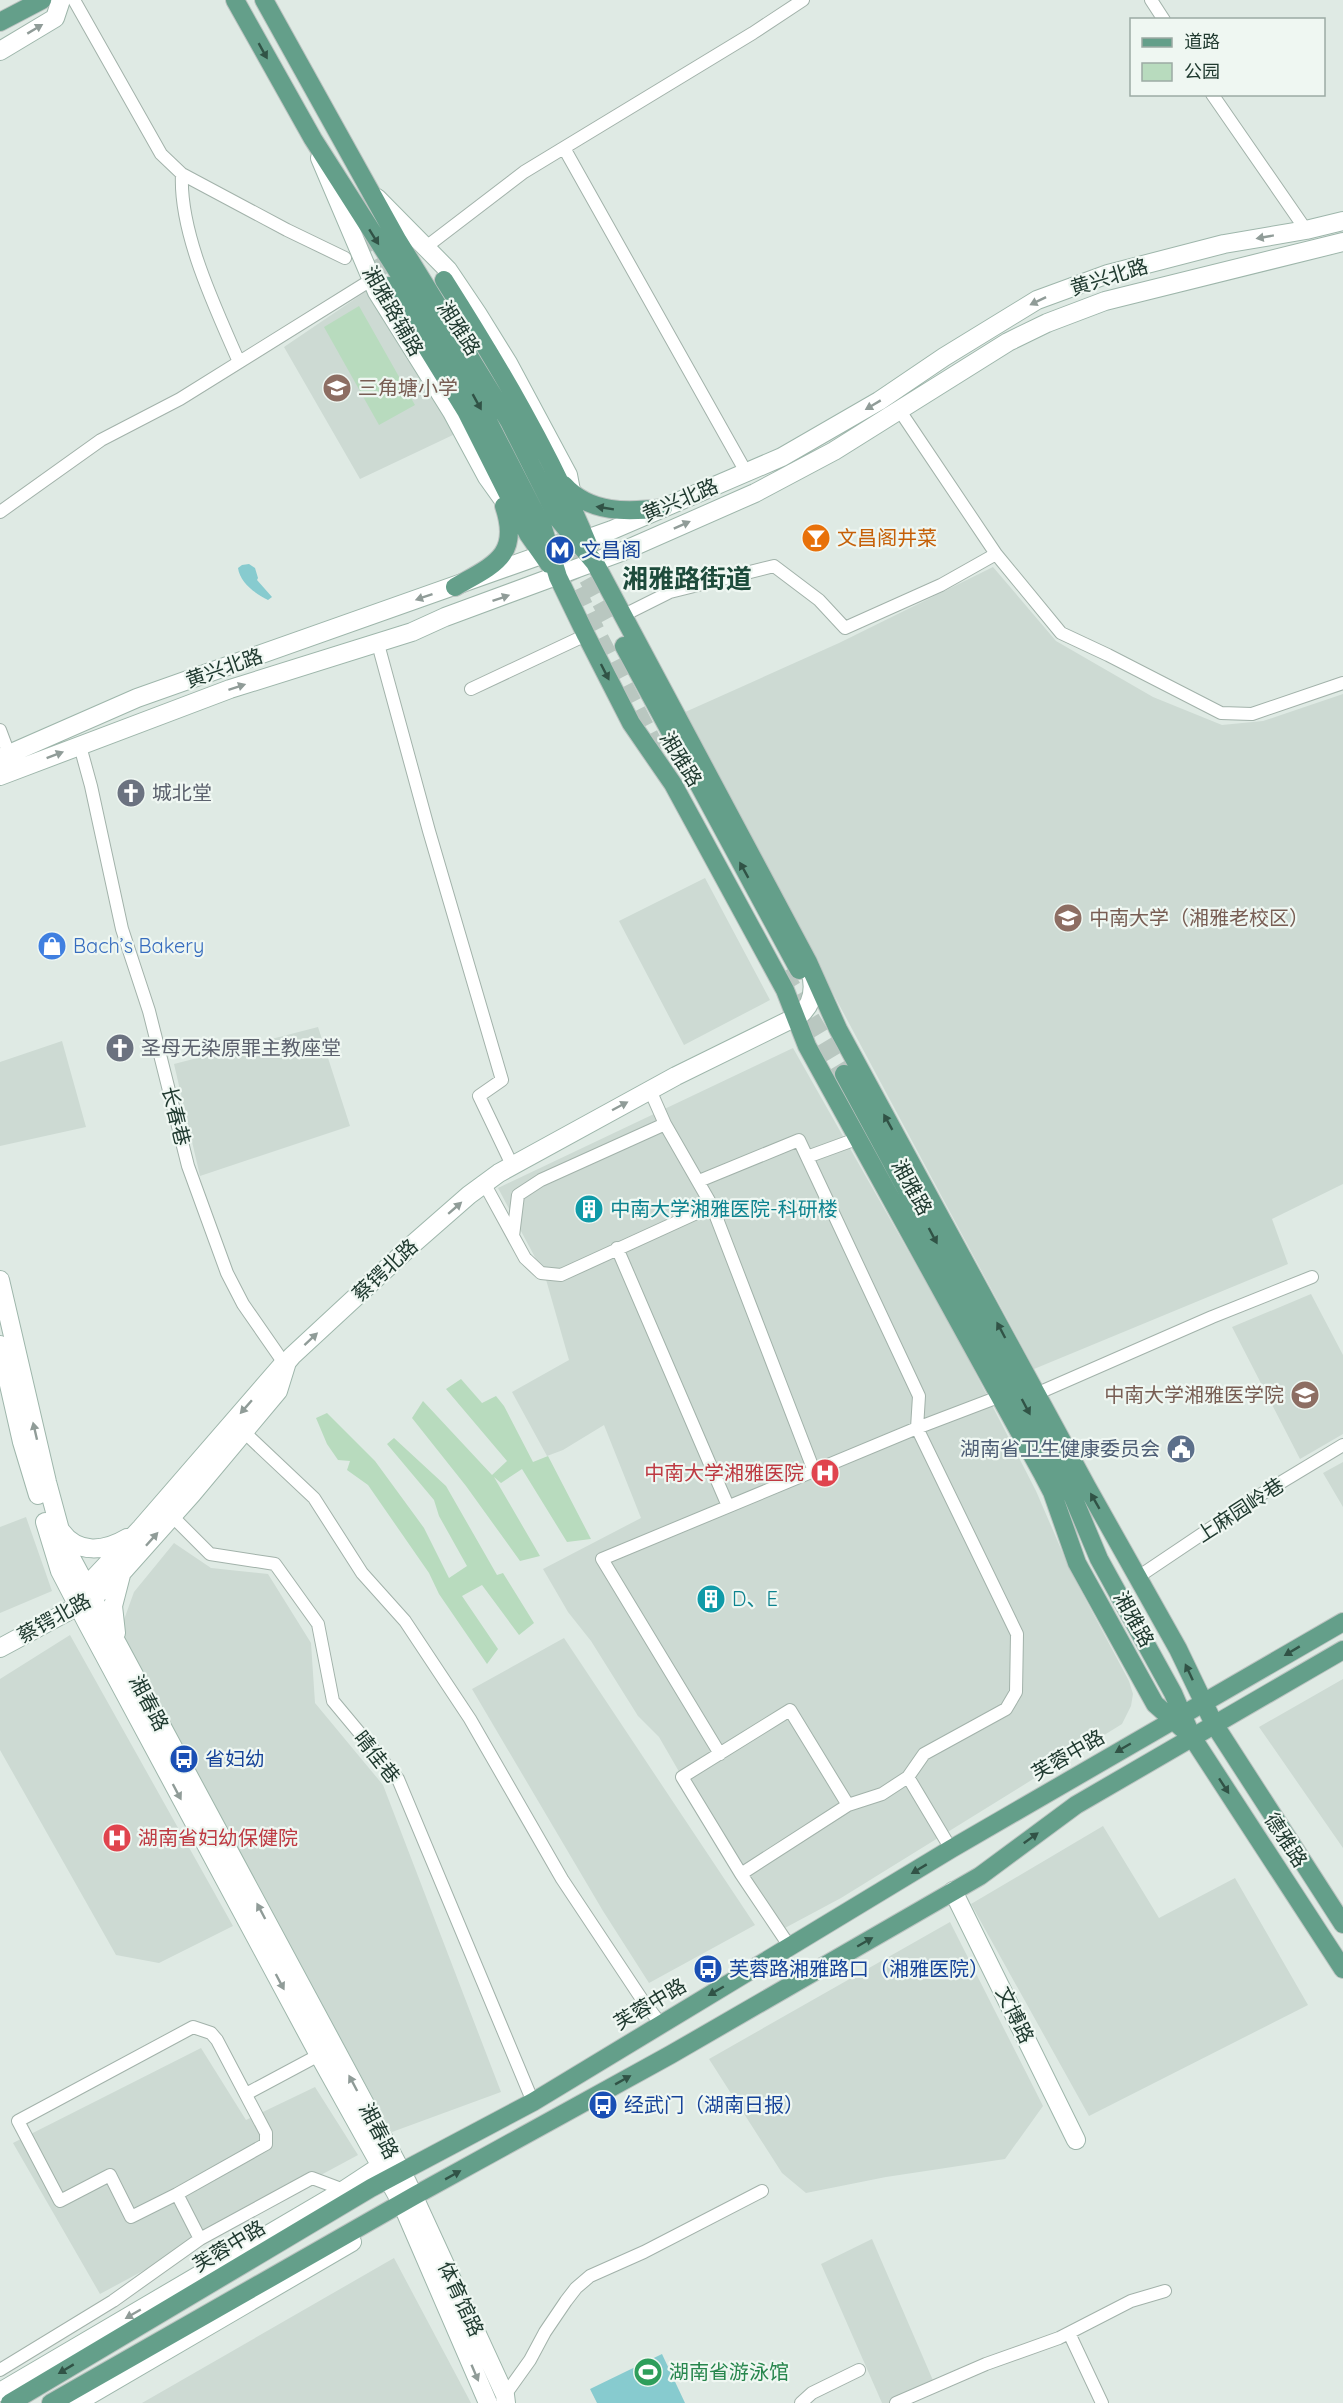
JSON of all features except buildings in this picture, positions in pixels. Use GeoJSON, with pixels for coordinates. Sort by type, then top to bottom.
{"type":"FeatureCollection","features":[{"type":"Feature","properties":{"kind":"main road"},"geometry":{"type":"LineString","coordinates":[[0,22],[42,0]]}},
{"type":"Feature","properties":{"kind":"main road"},"geometry":{"type":"LineString","coordinates":[[0,51],[55,18],[60,0]]}},
{"type":"Feature","properties":{"kind":"main road","name":"湘雅路"},"geometry":{"type":"LineString","coordinates":[[235,0],[313,140],[469,386],[543,528],[547,554],[632,723],[678,795],[785,990],[807,1046],[1052,1492],[1077,1563],[1155,1704],[1177,1717],[1192,1737]]}},
{"type":"Feature","properties":{"kind":"main road","name":"湘雅路"},"geometry":{"type":"LineString","coordinates":[[264,0],[398,241],[503,411],[559,520],[582,541],[595,563],[617,619],[715,817],[798,969],[838,1029]]}},
{"type":"Feature","properties":{"kind":"main road","name":"湘雅路辅路"},"geometry":{"type":"LineString","coordinates":[[313,140],[380,283],[488,477],[528,534]]}},
{"type":"Feature","properties":{"kind":"main road"},"geometry":{"type":"LineString","coordinates":[[372,193],[453,276],[508,363],[568,475],[582,541]]}},
{"type":"Feature","properties":{"kind":"main road","name":"黄兴北路"},"geometry":{"type":"LineString","coordinates":[[4,756],[137,698],[582,541],[782,457],[879,401],[944,357],[1038,300],[1108,274],[1224,244],[1306,230],[1343,221]]}},
{"type":"Feature","properties":{"kind":"main road","name":"黄兴北路"},"geometry":{"type":"LineString","coordinates":[[0,776],[230,689],[378,644],[595,563],[755,493],[834,451],[1023,334],[1086,308],[1200,276],[1343,242]]}},
{"type":"Feature","properties":{"kind":"main road"},"geometry":{"type":"LineString","coordinates":[[444,280],[511,391],[577,517]]}},
{"type":"Feature","properties":{"kind":"main road"},"geometry":{"type":"LineString","coordinates":[[380,283],[445,375],[528,534],[547,554]]}},
{"type":"Feature","properties":{"kind":"main road"},"geometry":{"type":"LineString","coordinates":[[455,587],[489,567],[500,556],[511,537],[510,524],[488,455]]}},
{"type":"Feature","properties":{"kind":"main road"},"geometry":{"type":"LineString","coordinates":[[556,475],[572,492],[589,504],[606,509],[663,508]]}},
{"type":"Feature","properties":{"kind":"main road","name":"湘雅路"},"geometry":{"type":"LineString","coordinates":[[617,619],[808,962],[838,1029],[1178,1650],[1214,1724]]}},
{"type":"Feature","properties":{"kind":"main road"},"geometry":{"type":"LineString","coordinates":[[808,962],[813,992]]}},
{"type":"Feature","properties":{"kind":"main road","name":"蔡锷北路"},"geometry":{"type":"LineString","coordinates":[[82,1597],[292,1356],[484,1183],[512,1165],[650,1090],[796,1017],[806,1010],[813,992]]}},
{"type":"Feature","properties":{"kind":"main road","name":"湘雅路"},"geometry":{"type":"LineString","coordinates":[[844,1074],[1073,1497],[1099,1559],[1173,1693],[1177,1717]]}},
{"type":"Feature","properties":{"kind":"main road","name":"湘春路"},"geometry":{"type":"LineString","coordinates":[[0,1280],[58,1526],[100,1648],[319,2055],[390,2172]]}},
{"type":"Feature","properties":{"kind":"main road","name":"湘春路"},"geometry":{"type":"LineString","coordinates":[[0,1345],[22,1442],[60,1571],[82,1597],[123,1654],[407,2203]]}},
{"type":"Feature","properties":{"kind":"main road","name":"蔡锷北路"},"geometry":{"type":"LineString","coordinates":[[0,1648],[123,1572],[278,1391],[285,1364]]}},
{"type":"Feature","properties":{"kind":"main road"},"geometry":{"type":"LineString","coordinates":[[58,1526],[73,1542],[81,1547],[91,1548],[110,1546],[141,1528]]}},
{"type":"Feature","properties":{"kind":"main road"},"geometry":{"type":"LineString","coordinates":[[60,1571],[62,1596],[49,1617],[75,1627],[91,1638],[100,1648]]}},
{"type":"Feature","properties":{"kind":"main road"},"geometry":{"type":"LineString","coordinates":[[123,1572],[112,1606],[115,1629],[123,1654]]}},
{"type":"Feature","properties":{"kind":"main road","name":"蔡锷北路"},"geometry":{"type":"LineString","coordinates":[[0,1638],[49,1617]]}},
{"type":"Feature","properties":{"kind":"main road","name":"芙蓉中路"},"geometry":{"type":"LineString","coordinates":[[10,2403],[371,2188],[390,2172],[533,2102],[660,2023],[951,1849],[1343,1622]]}},
{"type":"Feature","properties":{"kind":"main road"},"geometry":{"type":"LineString","coordinates":[[51,2403],[670,2055],[980,1876],[1076,1805],[1343,1650]]}},
{"type":"Feature","properties":{"kind":"main road","name":"德雅路"},"geometry":{"type":"LineString","coordinates":[[1214,1724],[1343,1924]]}},
{"type":"Feature","properties":{"kind":"main road","name":"德雅路"},"geometry":{"type":"LineString","coordinates":[[1192,1737],[1343,1969]]}},
{"type":"Feature","properties":{"kind":"main road","name":"文博路"},"geometry":{"type":"LineString","coordinates":[[953,1891],[1076,2140]]}},
{"type":"Feature","properties":{"kind":"main road"},"geometry":{"type":"LineString","coordinates":[[0,2392],[345,2190],[390,2172]]}},
{"type":"Feature","properties":{"kind":"main road"},"geometry":{"type":"LineString","coordinates":[[345,2190],[371,2188]]}},
{"type":"Feature","properties":{"kind":"main road"},"geometry":{"type":"LineString","coordinates":[[76,2403],[407,2203]]}},
{"type":"Feature","properties":{"kind":"main road","name":"体育馆路"},"geometry":{"type":"LineString","coordinates":[[407,2203],[500,2400]]}},
{"type":"Feature","properties":{"kind":"street"},"geometry":{"type":"LineString","coordinates":[[74,0],[161,154],[182,174],[345,258]]}},
{"type":"Feature","properties":{"kind":"street"},"geometry":{"type":"LineString","coordinates":[[426,248],[524,171],[744,39],[803,0]]}},
{"type":"Feature","properties":{"kind":"street"},"geometry":{"type":"LineString","coordinates":[[1151,0],[1163,18]]}},
{"type":"Feature","properties":{"kind":"street"},"geometry":{"type":"LineString","coordinates":[[1213,96],[1306,230]]}},
{"type":"Feature","properties":{"kind":"street"},"geometry":{"type":"LineString","coordinates":[[564,148],[746,472]]}},
{"type":"Feature","properties":{"kind":"street"},"geometry":{"type":"LineString","coordinates":[[182,174],[181,195],[192,243],[239,362]]}},
{"type":"Feature","properties":{"kind":"street"},"geometry":{"type":"LineString","coordinates":[[0,512],[101,440],[180,399],[239,362],[380,283]]}},
{"type":"Feature","properties":{"kind":"street"},"geometry":{"type":"LineString","coordinates":[[900,411],[996,554],[1061,633],[1221,713],[1252,714],[1343,683]]}},
{"type":"Feature","properties":{"kind":"street"},"geometry":{"type":"LineString","coordinates":[[617,619],[670,592],[774,566],[819,600],[845,628],[941,585],[996,554]]}},
{"type":"Feature","properties":{"kind":"street"},"geometry":{"type":"LineString","coordinates":[[471,689],[586,635]]}},
{"type":"Feature","properties":{"kind":"street"},"geometry":{"type":"LineString","coordinates":[[378,644],[429,831],[502,1080],[479,1096],[512,1165]]}},
{"type":"Feature","properties":{"kind":"street"},"geometry":{"type":"LineString","coordinates":[[0,730],[4,756]]}},
{"type":"Feature","properties":{"kind":"street","name":"长春巷"},"geometry":{"type":"LineString","coordinates":[[80,746],[97,809],[122,929],[149,1011],[188,1166],[227,1273],[243,1304],[285,1364]]}},
{"type":"Feature","properties":{"kind":"street"},"geometry":{"type":"LineString","coordinates":[[650,1090],[665,1124],[712,1206],[814,1471]]}},
{"type":"Feature","properties":{"kind":"street"},"geometry":{"type":"LineString","coordinates":[[513,1237],[518,1195],[541,1180],[665,1124]]}},
{"type":"Feature","properties":{"kind":"street"},"geometry":{"type":"LineString","coordinates":[[807,1157],[859,1138]]}},
{"type":"Feature","properties":{"kind":"street"},"geometry":{"type":"LineString","coordinates":[[699,1181],[799,1140],[919,1396],[917,1428],[1017,1635],[1016,1692],[1006,1709],[924,1754],[908,1777],[882,1794],[848,1805],[741,1874]]}},
{"type":"Feature","properties":{"kind":"street"},"geometry":{"type":"LineString","coordinates":[[484,1183],[525,1258],[542,1273],[561,1275],[712,1206]]}},
{"type":"Feature","properties":{"kind":"street"},"geometry":{"type":"LineString","coordinates":[[617,1248],[728,1506]]}},
{"type":"Feature","properties":{"kind":"street"},"geometry":{"type":"LineString","coordinates":[[1036,1394],[1212,1317],[1312,1277]]}},
{"type":"Feature","properties":{"kind":"street"},"geometry":{"type":"LineString","coordinates":[[720,1754],[602,1559],[917,1428],[1001,1396]]}},
{"type":"Feature","properties":{"kind":"street"},"geometry":{"type":"LineString","coordinates":[[243,1431],[314,1498],[362,1573],[405,1621],[470,1719],[562,1878],[660,2023]]}},
{"type":"Feature","properties":{"kind":"street","name":"上麻园岭巷"},"geometry":{"type":"LineString","coordinates":[[1138,1577],[1260,1495],[1343,1445]]}},
{"type":"Feature","properties":{"kind":"street","name":"晴佳巷"},"geometry":{"type":"LineString","coordinates":[[172,1516],[210,1554],[275,1564],[318,1624],[333,1701],[398,1779],[533,2102]]}},
{"type":"Feature","properties":{"kind":"street"},"geometry":{"type":"LineString","coordinates":[[790,1947],[741,1874],[682,1778],[790,1710],[848,1805]]}},
{"type":"Feature","properties":{"kind":"street"},"geometry":{"type":"LineString","coordinates":[[908,1777],[951,1849]]}},
{"type":"Feature","properties":{"kind":"street"},"geometry":{"type":"LineString","coordinates":[[193,2027],[211,2033],[217,2040],[246,2094],[266,2133],[266,2144],[131,2217],[110,2175],[60,2201],[18,2121],[193,2027]]}},
{"type":"Feature","properties":{"kind":"street"},"geometry":{"type":"LineString","coordinates":[[246,2094],[319,2055]]}},
{"type":"Feature","properties":{"kind":"street"},"geometry":{"type":"LineString","coordinates":[[0,2370],[113,2301],[200,2239],[312,2178],[345,2190]]}},
{"type":"Feature","properties":{"kind":"street"},"geometry":{"type":"LineString","coordinates":[[500,2400],[530,2360],[566,2301],[590,2276],[644,2252],[762,2191]]}},
{"type":"Feature","properties":{"kind":"street"},"geometry":{"type":"LineString","coordinates":[[177,2194],[200,2239]]}},
{"type":"Feature","properties":{"kind":"street"},"geometry":{"type":"LineString","coordinates":[[896,2403],[986,2364],[1059,2338],[1100,2319],[1131,2301],[1165,2291]]}},
{"type":"Feature","properties":{"kind":"street"},"geometry":{"type":"LineString","coordinates":[[1069,2333],[1102,2403]]}},
{"type":"Feature","properties":{"kind":"street"},"geometry":{"type":"LineString","coordinates":[[801,2403],[812,2393],[859,2370]]}},
{"type":"Feature","properties":{"kind":"shaded area"},"geometry":{"type":"Polygon","coordinates":[[[368,290],[455,434],[360,479],[284,347],[368,290]]]}},
{"type":"Feature","properties":{"kind":"shaded area","name":"中南大学（湘雅老校区）"},"geometry":{"type":"Polygon","coordinates":[[[993,567],[1056,641],[1153,697],[1222,725],[1263,721],[1343,694],[1343,1184],[1272,1219],[1288,1264],[1034,1369],[683,713],[839,643],[993,567]]]}},
{"type":"Feature","properties":{"kind":"shaded area"},"geometry":{"type":"Polygon","coordinates":[[[705,878],[770,1000],[684,1045],[619,921],[705,878]]]}},
{"type":"Feature","properties":{"kind":"shaded area"},"geometry":{"type":"Polygon","coordinates":[[[318,1027],[350,1126],[200,1176],[174,1064],[318,1027]]]}},
{"type":"Feature","properties":{"kind":"shaded area"},"geometry":{"type":"Polygon","coordinates":[[[62,1041],[86,1127],[0,1146],[0,1062],[62,1041]]]}},
{"type":"Feature","properties":{"kind":"shaded area","name":"中南大学湘雅医院"},"geometry":{"type":"Polygon","coordinates":[[[793,1048],[957,1337],[1036,1491],[1071,1572],[1129,1681],[1133,1694],[1131,1706],[1122,1724],[841,1898],[783,1929],[685,1782],[659,1737],[638,1716],[591,1641],[568,1612],[543,1569],[641,1518],[604,1425],[563,1450],[547,1456],[512,1392],[569,1360],[545,1276],[498,1188],[793,1048]]]}},
{"type":"Feature","properties":{"kind":"shaded area","name":"中南大学湘雅医学院"},"geometry":{"type":"Polygon","coordinates":[[[1311,1294],[1343,1355],[1343,1434],[1300,1459],[1232,1327],[1311,1294]]]}},
{"type":"Feature","properties":{"kind":"shaded area"},"geometry":{"type":"Polygon","coordinates":[[[1343,1462],[1343,1507],[1323,1473],[1343,1462]]]}},
{"type":"Feature","properties":{"kind":"shaded area"},"geometry":{"type":"Polygon","coordinates":[[[26,1517],[52,1591],[0,1613],[0,1527],[26,1517]]]}},
{"type":"Feature","properties":{"kind":"shaded area"},"geometry":{"type":"Polygon","coordinates":[[[174,1543],[211,1568],[268,1574],[311,1643],[315,1703],[383,1785],[501,2092],[392,2132],[125,1648],[121,1628],[134,1592],[174,1543]]]}},
{"type":"Feature","properties":{"kind":"shaded area","name":"湖南省妇幼保健院"},"geometry":{"type":"Polygon","coordinates":[[[70,1635],[233,1926],[159,1963],[116,1955],[0,1750],[0,1679],[70,1635]]]}},
{"type":"Feature","properties":{"kind":"shaded area"},"geometry":{"type":"Polygon","coordinates":[[[564,1638],[755,1925],[649,1983],[603,1911],[472,1689],[564,1638]]]}},
{"type":"Feature","properties":{"kind":"shaded area"},"geometry":{"type":"Polygon","coordinates":[[[1343,1679],[1343,1848],[1259,1727],[1343,1679]]]}},
{"type":"Feature","properties":{"kind":"shaded area"},"geometry":{"type":"Polygon","coordinates":[[[1103,1826],[1159,1918],[1235,1878],[1308,2005],[1089,2116],[971,1904],[1103,1826]]]}},
{"type":"Feature","properties":{"kind":"shaded area"},"geometry":{"type":"Polygon","coordinates":[[[950,1922],[1043,2106],[1005,2159],[886,2177],[806,2193],[782,2173],[709,2059],[950,1922]]]}},
{"type":"Feature","properties":{"kind":"shaded area"},"geometry":{"type":"Polygon","coordinates":[[[201,2048],[246,2120],[315,2087],[358,2155],[100,2294],[13,2143],[201,2048]]]}},
{"type":"Feature","properties":{"kind":"shaded area"},"geometry":{"type":"Polygon","coordinates":[[[872,2239],[935,2385],[896,2403],[882,2403],[821,2264],[872,2239]]]}},
{"type":"Feature","properties":{"kind":"shaded area"},"geometry":{"type":"Polygon","coordinates":[[[394,2258],[471,2403],[142,2403],[394,2258]]]}},
{"type":"Feature","properties":{"kind":"green space"},"geometry":{"type":"Polygon","coordinates":[[[359,306],[415,405],[379,425],[324,327],[359,306]]]}},
{"type":"Feature","properties":{"kind":"green space"},"geometry":{"type":"Polygon","coordinates":[[[461,1379],[482,1403],[496,1396],[504,1406],[533,1462],[548,1456],[591,1539],[567,1542],[522,1469],[501,1483],[494,1477],[540,1556],[520,1561],[466,1486],[412,1418],[423,1401],[492,1475],[507,1461],[446,1389],[461,1379]]]}},
{"type":"Feature","properties":{"kind":"green space"},"geometry":{"type":"Polygon","coordinates":[[[327,1413],[375,1461],[424,1528],[449,1578],[467,1566],[439,1516],[434,1500],[387,1444],[394,1438],[446,1486],[497,1575],[503,1573],[534,1623],[519,1635],[482,1585],[462,1596],[498,1649],[487,1664],[439,1594],[429,1573],[368,1485],[347,1470],[350,1461],[338,1460],[327,1444],[316,1418],[327,1413]]]}},
{"type":"Feature","properties":{"kind":"water"},"geometry":{"type":"Polygon","coordinates":[[[249,564],[255,568],[257,580],[272,597],[268,600],[245,583],[239,573],[238,568],[249,564]]]}},
{"type":"Feature","properties":{"kind":"water","name":"湖南省游泳馆"},"geometry":{"type":"Polygon","coordinates":[[[662,2354],[685,2403],[597,2403],[590,2389],[662,2354]]]}},
{"type":"Feature","properties":{"kind":"tunnel"},"geometry":{"type":"LineString","coordinates":[[362,236],[389,286]]}},
{"type":"Feature","properties":{"kind":"tunnel"},"geometry":{"type":"LineString","coordinates":[[562,531],[611,621]]}},
{"type":"Feature","properties":{"kind":"tunnel"},"geometry":{"type":"LineString","coordinates":[[553,541],[658,752]]}},
{"type":"Feature","properties":{"kind":"tunnel"},"geometry":{"type":"LineString","coordinates":[[783,972],[844,1074]]}},
{"type":"Feature","properties":{"kind":"place","name":"三角塘小学"},"geometry":{"type":"Point","coordinates":[337,388]}},
{"type":"Feature","properties":{"kind":"place","name":"文昌阁井菜"},"geometry":{"type":"Point","coordinates":[816,538]}},
{"type":"Feature","properties":{"kind":"place","name":"文昌阁"},"geometry":{"type":"Point","coordinates":[560,550]}},
{"type":"Feature","properties":{"kind":"place","name":"城北堂"},"geometry":{"type":"Point","coordinates":[131,793]}},
{"type":"Feature","properties":{"kind":"place","name":"中南大学（湘雅老校区）"},"geometry":{"type":"Point","coordinates":[1068,918]}},
{"type":"Feature","properties":{"kind":"place","name":"Bach’s Bakery"},"geometry":{"type":"Point","coordinates":[52,946]}},
{"type":"Feature","properties":{"kind":"place","name":"圣母无染原罪主教座堂"},"geometry":{"type":"Point","coordinates":[120,1048]}},
{"type":"Feature","properties":{"kind":"place","name":"中南大学湘雅医院-科研楼"},"geometry":{"type":"Point","coordinates":[589,1209]}},
{"type":"Feature","properties":{"kind":"place","name":"中南大学湘雅医学院"},"geometry":{"type":"Point","coordinates":[1305,1395]}},
{"type":"Feature","properties":{"kind":"place","name":"湖南省卫生健康委员会"},"geometry":{"type":"Point","coordinates":[1181,1449]}},
{"type":"Feature","properties":{"kind":"place","name":"中南大学湘雅医院"},"geometry":{"type":"Point","coordinates":[825,1473]}},
{"type":"Feature","properties":{"kind":"place","name":"D、E"},"geometry":{"type":"Point","coordinates":[711,1599]}},
{"type":"Feature","properties":{"kind":"place","name":"省妇幼"},"geometry":{"type":"Point","coordinates":[184,1759]}},
{"type":"Feature","properties":{"kind":"place","name":"湖南省妇幼保健院"},"geometry":{"type":"Point","coordinates":[117,1838]}},
{"type":"Feature","properties":{"kind":"place","name":"芙蓉路湘雅路口（湘雅医院）"},"geometry":{"type":"Point","coordinates":[708,1969]}},
{"type":"Feature","properties":{"kind":"place","name":"经武门（湖南日报）"},"geometry":{"type":"Point","coordinates":[603,2105]}},
{"type":"Feature","properties":{"kind":"place","name":"湖南省游泳馆"},"geometry":{"type":"Point","coordinates":[648,2372]}},
{"type":"Feature","properties":{"kind":"district","name":"湘雅路街道"},"geometry":{"type":"Point","coordinates":[687,579]}}]}
